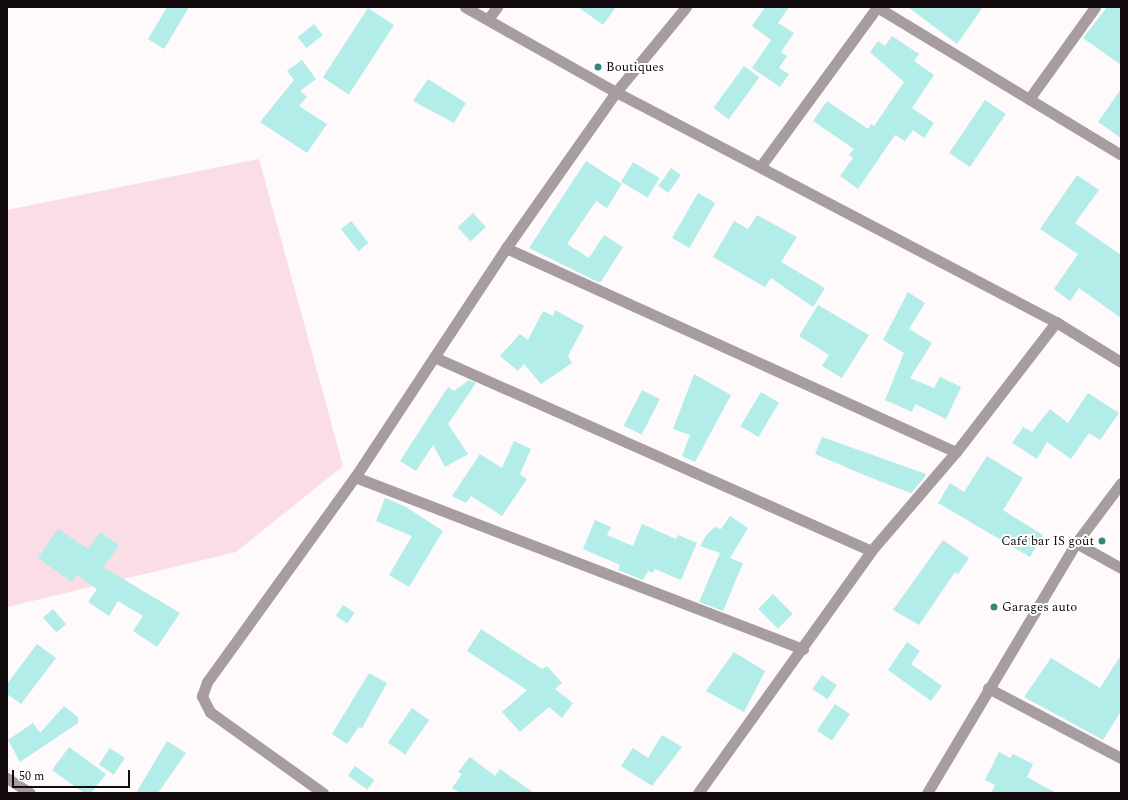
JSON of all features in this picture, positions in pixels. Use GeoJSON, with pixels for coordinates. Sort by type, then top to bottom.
{"type":"FeatureCollection","features":[{"type":"Feature","properties":{"kind":"street"},"geometry":{"type":"LineString","coordinates":[[464,7],[488,19],[616,92],[1056,322],[1121,362]]}},
{"type":"Feature","properties":{"kind":"street"},"geometry":{"type":"LineString","coordinates":[[488,19],[497,7]]}},
{"type":"Feature","properties":{"kind":"street"},"geometry":{"type":"LineString","coordinates":[[323,793],[210,712],[202,696],[207,682],[355,477],[506,248],[616,92],[686,7]]}},
{"type":"Feature","properties":{"kind":"street"},"geometry":{"type":"LineString","coordinates":[[760,167],[877,7],[1121,155]]}},
{"type":"Feature","properties":{"kind":"street"},"geometry":{"type":"LineString","coordinates":[[1029,99],[1095,7]]}},
{"type":"Feature","properties":{"kind":"street"},"geometry":{"type":"LineString","coordinates":[[506,248],[956,452]]}},
{"type":"Feature","properties":{"kind":"street"},"geometry":{"type":"LineString","coordinates":[[698,793],[803,649],[871,551],[956,452],[1056,322]]}},
{"type":"Feature","properties":{"kind":"street"},"geometry":{"type":"LineString","coordinates":[[434,356],[871,551]]}},
{"type":"Feature","properties":{"kind":"street"},"geometry":{"type":"LineString","coordinates":[[355,477],[803,649]]}},
{"type":"Feature","properties":{"kind":"street"},"geometry":{"type":"LineString","coordinates":[[927,793],[988,688],[1076,543],[1121,483]]}},
{"type":"Feature","properties":{"kind":"street"},"geometry":{"type":"LineString","coordinates":[[1076,543],[1121,568]]}},
{"type":"Feature","properties":{"kind":"street"},"geometry":{"type":"LineString","coordinates":[[988,688],[1121,758]]}},
{"type":"Feature","properties":{"kind":"street"},"geometry":{"type":"LineString","coordinates":[[7,778],[30,793]]}},
{"type":"Feature","properties":{"kind":"shaded area"},"geometry":{"type":"Polygon","coordinates":[[[259,159],[343,466],[236,552],[7,607],[7,210],[259,159]]]}},
{"type":"Feature","properties":{"kind":"building"},"geometry":{"type":"Polygon","coordinates":[[[167,7],[189,7],[164,49],[148,39],[167,7]]]}},
{"type":"Feature","properties":{"kind":"building"},"geometry":{"type":"Polygon","coordinates":[[[578,7],[616,7],[603,25],[578,7]]]}},
{"type":"Feature","properties":{"kind":"building"},"geometry":{"type":"Polygon","coordinates":[[[765,7],[789,7],[778,23],[794,33],[781,52],[787,56],[779,68],[789,74],[780,87],[752,68],[771,40],[752,26],[765,7]]]}},
{"type":"Feature","properties":{"kind":"building"},"geometry":{"type":"Polygon","coordinates":[[[908,7],[983,7],[957,44],[908,7]]]}},
{"type":"Feature","properties":{"kind":"building"},"geometry":{"type":"Polygon","coordinates":[[[1107,7],[1121,7],[1121,65],[1083,38],[1107,7]]]}},
{"type":"Feature","properties":{"kind":"building"},"geometry":{"type":"Polygon","coordinates":[[[368,8],[394,25],[349,94],[323,78],[368,8]]]}},
{"type":"Feature","properties":{"kind":"building"},"geometry":{"type":"Polygon","coordinates":[[[314,24],[323,35],[306,48],[298,37],[314,24]]]}},
{"type":"Feature","properties":{"kind":"building"},"geometry":{"type":"Polygon","coordinates":[[[892,36],[919,54],[914,61],[934,75],[912,108],[934,123],[924,138],[913,130],[905,141],[895,135],[858,189],[840,176],[853,158],[849,155],[854,149],[813,121],[827,101],[868,129],[871,124],[874,126],[904,82],[870,52],[878,41],[885,46],[892,36]]]}},
{"type":"Feature","properties":{"kind":"building"},"geometry":{"type":"Polygon","coordinates":[[[302,60],[316,79],[300,91],[307,97],[299,106],[327,124],[307,153],[260,122],[294,80],[287,71],[302,60]]]}},
{"type":"Feature","properties":{"kind":"building"},"geometry":{"type":"Polygon","coordinates":[[[744,66],[759,77],[729,119],[713,108],[744,66]]]}},
{"type":"Feature","properties":{"kind":"building"},"geometry":{"type":"Polygon","coordinates":[[[428,79],[466,103],[454,123],[413,101],[428,79]]]}},
{"type":"Feature","properties":{"kind":"building"},"geometry":{"type":"Polygon","coordinates":[[[1121,89],[1121,138],[1098,122],[1121,89]]]}},
{"type":"Feature","properties":{"kind":"building"},"geometry":{"type":"Polygon","coordinates":[[[985,100],[1006,114],[970,167],[949,153],[985,100]]]}},
{"type":"Feature","properties":{"kind":"building"},"geometry":{"type":"Polygon","coordinates":[[[586,161],[622,184],[607,208],[596,201],[567,244],[589,258],[604,235],[623,247],[600,283],[529,248],[586,161]]]}},
{"type":"Feature","properties":{"kind":"building"},"geometry":{"type":"Polygon","coordinates":[[[633,162],[660,178],[648,198],[621,182],[633,162]]]}},
{"type":"Feature","properties":{"kind":"building"},"geometry":{"type":"Polygon","coordinates":[[[671,168],[681,175],[668,193],[658,186],[671,168]]]}},
{"type":"Feature","properties":{"kind":"building"},"geometry":{"type":"Polygon","coordinates":[[[1077,175],[1099,190],[1075,223],[1121,255],[1121,318],[1079,288],[1070,301],[1054,289],[1078,254],[1040,229],[1077,175]]]}},
{"type":"Feature","properties":{"kind":"building"},"geometry":{"type":"Polygon","coordinates":[[[698,193],[715,203],[689,248],[672,238],[698,193]]]}},
{"type":"Feature","properties":{"kind":"building"},"geometry":{"type":"Polygon","coordinates":[[[473,213],[486,227],[471,241],[458,227],[473,213]]]}},
{"type":"Feature","properties":{"kind":"building"},"geometry":{"type":"Polygon","coordinates":[[[757,215],[797,237],[781,262],[825,288],[813,307],[771,278],[765,287],[713,257],[734,221],[748,229],[757,215]]]}},
{"type":"Feature","properties":{"kind":"building"},"geometry":{"type":"Polygon","coordinates":[[[351,221],[369,243],[359,251],[341,229],[351,221]]]}},
{"type":"Feature","properties":{"kind":"building"},"geometry":{"type":"Polygon","coordinates":[[[908,292],[925,303],[909,329],[932,343],[910,378],[934,388],[940,377],[961,387],[946,419],[915,404],[912,412],[885,400],[904,353],[883,340],[908,292]]]}},
{"type":"Feature","properties":{"kind":"building"},"geometry":{"type":"Polygon","coordinates":[[[818,305],[869,335],[842,378],[822,366],[829,355],[799,336],[818,305]]]}},
{"type":"Feature","properties":{"kind":"building"},"geometry":{"type":"Polygon","coordinates":[[[555,310],[584,326],[568,356],[572,363],[541,384],[524,364],[518,371],[500,356],[520,334],[528,340],[543,311],[553,316],[555,310]]]}},
{"type":"Feature","properties":{"kind":"building"},"geometry":{"type":"Polygon","coordinates":[[[694,374],[731,395],[695,462],[682,456],[690,435],[673,429],[694,374]]]}},
{"type":"Feature","properties":{"kind":"building"},"geometry":{"type":"Polygon","coordinates":[[[469,380],[476,383],[448,424],[468,454],[445,467],[433,445],[416,471],[400,461],[448,387],[454,391],[469,380]]]}},
{"type":"Feature","properties":{"kind":"building"},"geometry":{"type":"Polygon","coordinates":[[[642,390],[660,399],[642,435],[624,426],[642,390]]]}},
{"type":"Feature","properties":{"kind":"building"},"geometry":{"type":"Polygon","coordinates":[[[761,392],[779,403],[758,437],[740,426],[761,392]]]}},
{"type":"Feature","properties":{"kind":"building"},"geometry":{"type":"Polygon","coordinates":[[[1088,393],[1119,413],[1100,440],[1089,433],[1071,459],[1047,442],[1037,459],[1012,443],[1023,427],[1032,432],[1050,409],[1068,423],[1088,393]]]}},
{"type":"Feature","properties":{"kind":"building"},"geometry":{"type":"Polygon","coordinates":[[[822,437],[926,474],[911,493],[815,454],[822,437]]]}},
{"type":"Feature","properties":{"kind":"building"},"geometry":{"type":"Polygon","coordinates":[[[514,441],[531,449],[520,474],[527,479],[502,516],[471,496],[466,503],[452,496],[480,454],[502,468],[514,441]]]}},
{"type":"Feature","properties":{"kind":"building"},"geometry":{"type":"Polygon","coordinates":[[[987,456],[1023,478],[1003,510],[1043,535],[1030,557],[938,503],[950,483],[964,492],[987,456]]]}},
{"type":"Feature","properties":{"kind":"building"},"geometry":{"type":"Polygon","coordinates":[[[385,498],[406,507],[443,531],[409,587],[389,575],[412,536],[376,521],[385,498]]]}},
{"type":"Feature","properties":{"kind":"building"},"geometry":{"type":"Polygon","coordinates":[[[730,516],[748,528],[730,558],[743,563],[723,611],[699,602],[720,553],[700,546],[707,534],[715,527],[721,529],[730,516]]]}},
{"type":"Feature","properties":{"kind":"building"},"geometry":{"type":"Polygon","coordinates":[[[595,520],[611,527],[607,535],[633,546],[642,524],[676,539],[678,535],[697,543],[681,580],[655,569],[653,573],[648,571],[643,580],[618,570],[620,565],[583,549],[595,520]]]}},
{"type":"Feature","properties":{"kind":"building"},"geometry":{"type":"Polygon","coordinates":[[[58,529],[88,549],[101,532],[119,546],[103,567],[180,613],[157,647],[133,631],[143,616],[118,601],[109,616],[88,602],[97,589],[77,575],[72,582],[38,558],[58,529]]]}},
{"type":"Feature","properties":{"kind":"building"},"geometry":{"type":"Polygon","coordinates":[[[943,540],[969,558],[958,574],[955,572],[919,625],[893,610],[943,540]]]}},
{"type":"Feature","properties":{"kind":"building"},"geometry":{"type":"Polygon","coordinates":[[[773,594],[793,614],[778,629],[758,609],[773,594]]]}},
{"type":"Feature","properties":{"kind":"building"},"geometry":{"type":"Polygon","coordinates":[[[343,605],[355,613],[347,624],[336,616],[343,605]]]}},
{"type":"Feature","properties":{"kind":"building"},"geometry":{"type":"Polygon","coordinates":[[[53,609],[66,624],[56,633],[43,618],[53,609]]]}},
{"type":"Feature","properties":{"kind":"building"},"geometry":{"type":"Polygon","coordinates":[[[481,629],[542,669],[547,666],[562,683],[555,689],[573,703],[562,718],[549,707],[520,732],[502,712],[527,690],[467,651],[481,629]]]}},
{"type":"Feature","properties":{"kind":"building"},"geometry":{"type":"Polygon","coordinates":[[[907,642],[920,651],[911,664],[942,686],[931,701],[888,670],[907,642]]]}},
{"type":"Feature","properties":{"kind":"building"},"geometry":{"type":"Polygon","coordinates":[[[37,644],[56,658],[21,704],[7,694],[7,684],[37,644]]]}},
{"type":"Feature","properties":{"kind":"building"},"geometry":{"type":"Polygon","coordinates":[[[734,652],[765,671],[744,712],[706,691],[734,652]]]}},
{"type":"Feature","properties":{"kind":"building"},"geometry":{"type":"Polygon","coordinates":[[[1121,655],[1121,711],[1103,740],[1024,697],[1051,658],[1100,688],[1121,655]]]}},
{"type":"Feature","properties":{"kind":"building"},"geometry":{"type":"Polygon","coordinates":[[[369,673],[387,683],[362,728],[359,727],[347,744],[332,734],[369,673]]]}},
{"type":"Feature","properties":{"kind":"building"},"geometry":{"type":"Polygon","coordinates":[[[822,675],[837,685],[827,699],[812,689],[822,675]]]}},
{"type":"Feature","properties":{"kind":"building"},"geometry":{"type":"Polygon","coordinates":[[[835,704],[850,714],[832,741],[817,731],[835,704]]]}},
{"type":"Feature","properties":{"kind":"building"},"geometry":{"type":"Polygon","coordinates":[[[64,706],[78,717],[78,723],[20,762],[8,740],[33,723],[40,733],[64,706]]]}},
{"type":"Feature","properties":{"kind":"building"},"geometry":{"type":"Polygon","coordinates":[[[412,708],[429,720],[405,754],[388,742],[412,708]]]}},
{"type":"Feature","properties":{"kind":"building"},"geometry":{"type":"Polygon","coordinates":[[[662,735],[682,747],[652,786],[621,766],[633,748],[648,758],[662,735]]]}},
{"type":"Feature","properties":{"kind":"building"},"geometry":{"type":"Polygon","coordinates":[[[167,741],[186,753],[158,793],[136,793],[167,741]]]}},
{"type":"Feature","properties":{"kind":"building"},"geometry":{"type":"Polygon","coordinates":[[[69,747],[106,774],[91,793],[84,793],[52,770],[69,747]]]}},
{"type":"Feature","properties":{"kind":"building"},"geometry":{"type":"Polygon","coordinates":[[[110,748],[125,758],[114,775],[99,765],[110,748]]]}},
{"type":"Feature","properties":{"kind":"building"},"geometry":{"type":"Polygon","coordinates":[[[999,752],[1010,758],[1013,754],[1033,764],[1027,777],[1056,793],[991,793],[995,785],[985,780],[999,752]]]}},
{"type":"Feature","properties":{"kind":"building"},"geometry":{"type":"Polygon","coordinates":[[[470,757],[495,776],[500,769],[534,793],[460,793],[452,788],[462,774],[458,772],[470,757]]]}},
{"type":"Feature","properties":{"kind":"building"},"geometry":{"type":"Polygon","coordinates":[[[355,766],[374,780],[367,790],[348,776],[355,766]]]}},
{"type":"Feature","properties":{"kind":"place","name":"Boutiques"},"geometry":{"type":"Point","coordinates":[598,67]}},
{"type":"Feature","properties":{"kind":"place","name":"Café bar IS goût"},"geometry":{"type":"Point","coordinates":[1102,541]}},
{"type":"Feature","properties":{"kind":"place","name":"Garages auto"},"geometry":{"type":"Point","coordinates":[994,607]}}]}
